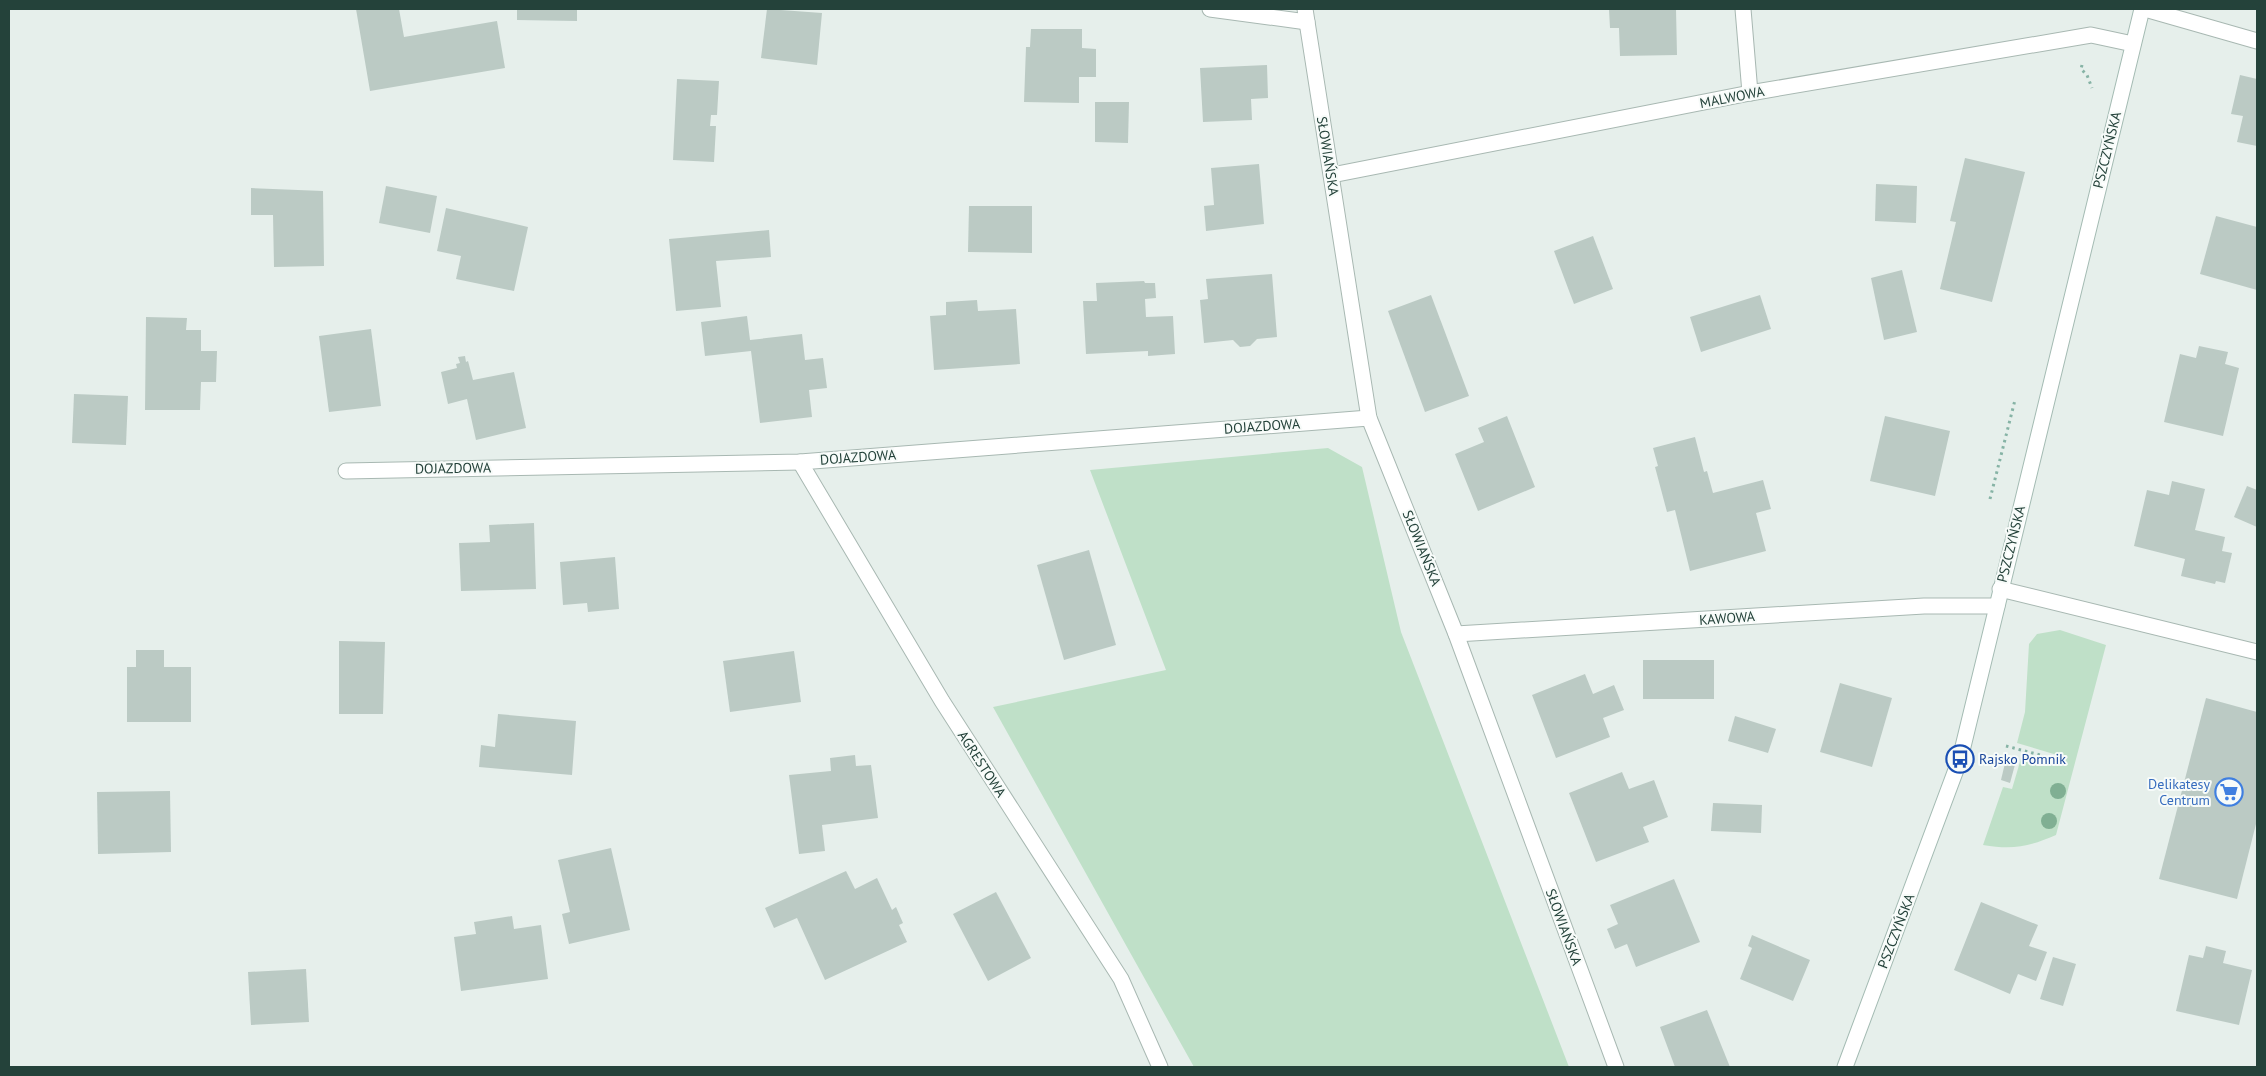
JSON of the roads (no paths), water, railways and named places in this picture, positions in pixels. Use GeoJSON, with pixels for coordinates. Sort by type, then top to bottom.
{"type":"FeatureCollection","features":[{"type":"Feature","properties":{"kind":"street"},"geometry":{"type":"LineString","coordinates":[[1210,9],[1306,15]]}},
{"type":"Feature","properties":{"kind":"street"},"geometry":{"type":"LineString","coordinates":[[1743,9],[1750,93]]}},
{"type":"Feature","properties":{"kind":"street"},"geometry":{"type":"LineString","coordinates":[[2143,9],[2257,41]]}},
{"type":"Feature","properties":{"kind":"street","name":"PSZCZYŃSKA"},"geometry":{"type":"LineString","coordinates":[[1845,1067],[1960,759],[2143,9]]}},
{"type":"Feature","properties":{"kind":"street","name":"SŁOWIAŃSKA"},"geometry":{"type":"LineString","coordinates":[[1306,15],[1370,418],[1456,634],[1616,1067]]}},
{"type":"Feature","properties":{"kind":"street","name":"MALWOWA"},"geometry":{"type":"LineString","coordinates":[[1332,175],[1750,93],[2091,35],[2133,44]]}},
{"type":"Feature","properties":{"kind":"street","name":"DOJAZDOWA"},"geometry":{"type":"LineString","coordinates":[[346,470],[800,462],[1370,418]]}},
{"type":"Feature","properties":{"kind":"street","name":"AGRESTOWA"},"geometry":{"type":"LineString","coordinates":[[800,462],[942,701],[1120,978],[1160,1067]]}},
{"type":"Feature","properties":{"kind":"street"},"geometry":{"type":"LineString","coordinates":[[2000,589],[2257,652]]}},
{"type":"Feature","properties":{"kind":"street","name":"KAWOWA"},"geometry":{"type":"LineString","coordinates":[[1456,634],[1924,606],[1997,606]]}},
{"type":"Feature","properties":{"kind":"place","name":"Rajsko Pomnik"},"geometry":{"type":"Point","coordinates":[1960,759]}},
{"type":"Feature","properties":{"kind":"place","name":"Delikatesy Centrum"},"geometry":{"type":"Point","coordinates":[2229,792]}}]}
